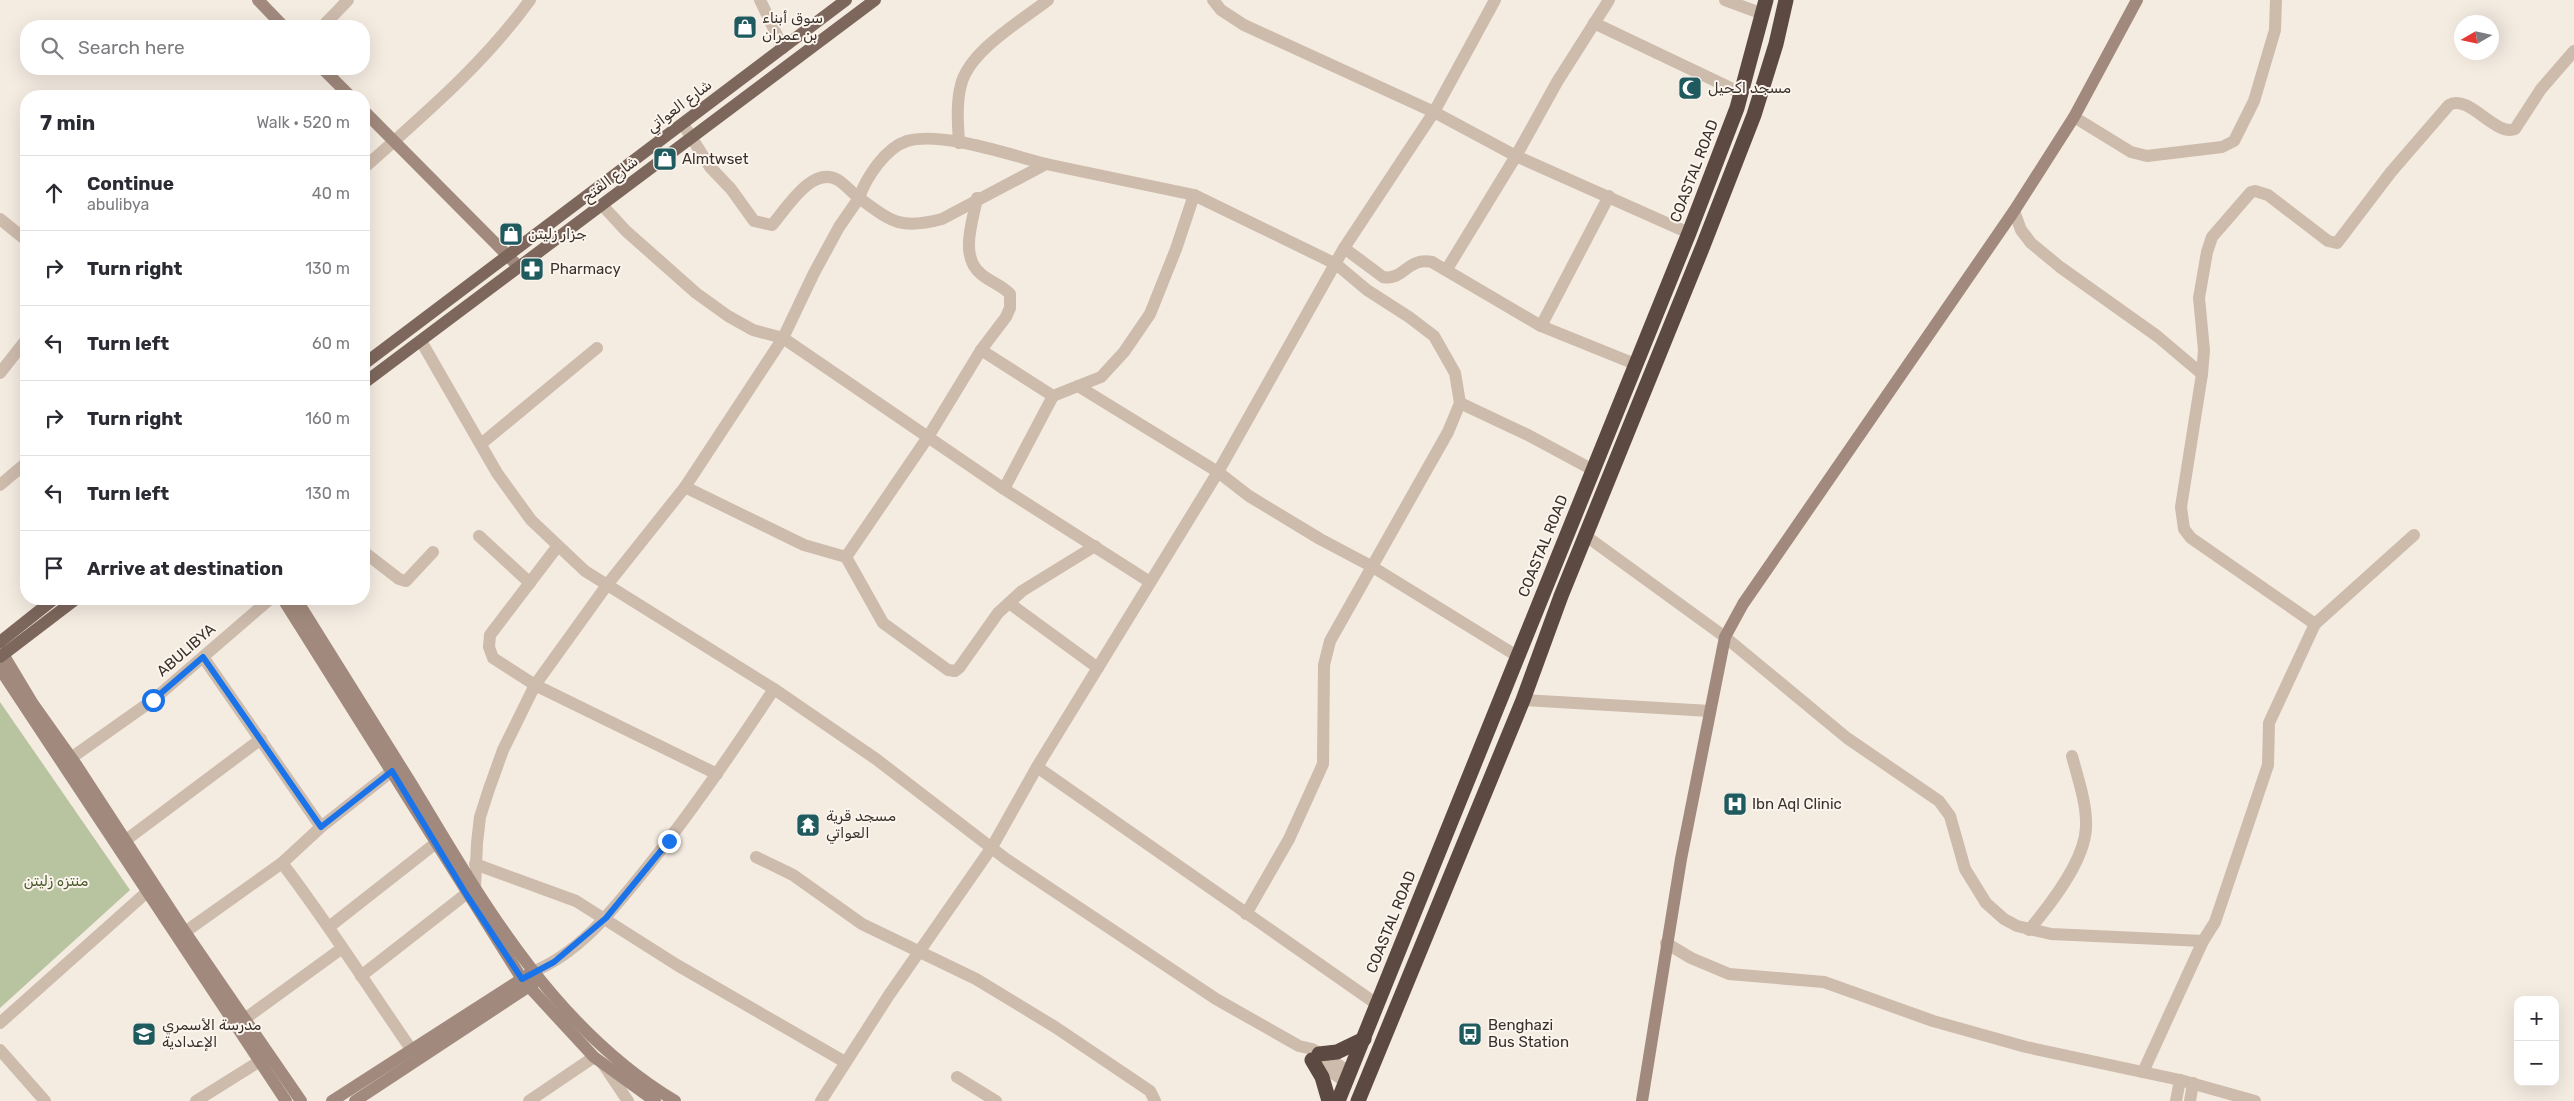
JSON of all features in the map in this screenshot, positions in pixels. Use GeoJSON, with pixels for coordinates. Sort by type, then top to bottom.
{"type":"FeatureCollection","features":[{"type":"Feature","properties":{"kind":"highway"},"geometry":{"type":"LineString","coordinates":[[1358,1101],[1523,700],[1586,536],[1655,367],[1750,124],[1776,44],[1786,0]]}},
{"type":"Feature","properties":{"kind":"highway","name":"COASTAL ROAD"},"geometry":{"type":"LineString","coordinates":[[1338,1101],[1689,233],[1741,92],[1764,7]]}},
{"type":"Feature","properties":{"kind":"highway"},"geometry":{"type":"LineString","coordinates":[[1329,1101],[1316,1057],[1337,1052],[1364,1039]]}},
{"type":"Feature","properties":{"kind":"main road","name":"شارع العواتي"},"geometry":{"type":"LineString","coordinates":[[370,360],[846,0]]}},
{"type":"Feature","properties":{"kind":"main road","name":"شارع الفتح"},"geometry":{"type":"LineString","coordinates":[[370,379],[875,0]]}},
{"type":"Feature","properties":{"kind":"main road"},"geometry":{"type":"LineString","coordinates":[[1,650],[48,605]]}},
{"type":"Feature","properties":{"kind":"main road"},"geometry":{"type":"LineString","coordinates":[[1,650],[67,605]]}},
{"type":"Feature","properties":{"kind":"street"},"geometry":{"type":"LineString","coordinates":[[258,0],[277,20]]}},
{"type":"Feature","properties":{"kind":"street"},"geometry":{"type":"LineString","coordinates":[[329,20],[348,0]]}},
{"type":"Feature","properties":{"kind":"street"},"geometry":{"type":"LineString","coordinates":[[370,163],[444,97],[491,48],[530,0]]}},
{"type":"Feature","properties":{"kind":"street"},"geometry":{"type":"LineString","coordinates":[[760,0],[783,48]]}},
{"type":"Feature","properties":{"kind":"street"},"geometry":{"type":"LineString","coordinates":[[959,143],[958,109],[961,84],[968,68],[981,52],[1048,0]]}},
{"type":"Feature","properties":{"kind":"street"},"geometry":{"type":"LineString","coordinates":[[1213,0],[1221,10],[1244,25],[1434,112],[1516,156],[1689,233]]}},
{"type":"Feature","properties":{"kind":"street"},"geometry":{"type":"LineString","coordinates":[[821,1101],[919,952],[992,847],[1038,767],[1218,472],[1344,248],[1434,112],[1495,0]]}},
{"type":"Feature","properties":{"kind":"street"},"geometry":{"type":"LineString","coordinates":[[1447,269],[1516,156],[1557,82],[1609,0]]}},
{"type":"Feature","properties":{"kind":"street"},"geometry":{"type":"LineString","coordinates":[[1725,0],[1764,7]]}},
{"type":"Feature","properties":{"kind":"street"},"geometry":{"type":"LineString","coordinates":[[1642,1101],[1666,943],[1725,637],[1743,604],[2014,211],[2074,117],[2137,0]]}},
{"type":"Feature","properties":{"kind":"street"},"geometry":{"type":"LineString","coordinates":[[2074,117],[2131,152],[2140,155],[2148,156],[2222,147],[2234,141],[2254,101],[2274,30],[2276,0]]}},
{"type":"Feature","properties":{"kind":"street"},"geometry":{"type":"LineString","coordinates":[[1594,23],[1741,92]]}},
{"type":"Feature","properties":{"kind":"street"},"geometry":{"type":"LineString","coordinates":[[2316,624],[2191,538],[2184,529],[2181,507],[2204,350],[2199,298],[2207,252],[2212,237],[2247,196],[2255,190],[2268,195],[2328,241],[2337,243],[2391,172],[2449,106],[2453,103],[2462,104],[2505,130],[2515,130],[2541,89],[2574,51]]}},
{"type":"Feature","properties":{"kind":"street"},"geometry":{"type":"LineString","coordinates":[[330,75],[344,90]]}},
{"type":"Feature","properties":{"kind":"street"},"geometry":{"type":"LineString","coordinates":[[370,117],[519,267]]}},
{"type":"Feature","properties":{"kind":"street"},"geometry":{"type":"LineString","coordinates":[[683,124],[693,137],[710,167],[730,189],[754,221],[772,225],[810,181],[819,177],[838,180],[891,221],[913,225],[942,219],[978,198],[1046,164]]}},
{"type":"Feature","properties":{"kind":"street"},"geometry":{"type":"LineString","coordinates":[[361,976],[471,891],[480,817],[503,750],[535,686],[607,585],[685,488],[783,338],[814,273],[839,227],[872,175],[895,148],[906,142],[918,139],[944,139],[1046,164],[1194,195],[1336,264],[1367,290],[1409,317],[1434,336],[1455,373],[1460,403],[1439,448],[1330,641],[1324,665],[1324,764],[1289,839],[1246,914]]}},
{"type":"Feature","properties":{"kind":"street"},"geometry":{"type":"LineString","coordinates":[[1004,489],[1053,396],[1101,377],[1124,352],[1150,314],[1176,249],[1194,195]]}},
{"type":"Feature","properties":{"kind":"street"},"geometry":{"type":"LineString","coordinates":[[1541,326],[1609,196]]}},
{"type":"Feature","properties":{"kind":"street"},"geometry":{"type":"LineString","coordinates":[[846,557],[928,437],[981,350],[1006,318],[1012,300],[1006,290],[982,275],[972,262],[969,253],[969,237],[978,198]]}},
{"type":"Feature","properties":{"kind":"street"},"geometry":{"type":"LineString","coordinates":[[602,205],[626,231],[696,293],[728,316],[753,330],[783,338],[1004,489],[1150,582]]}},
{"type":"Feature","properties":{"kind":"street"},"geometry":{"type":"LineString","coordinates":[[2014,211],[2021,230],[2031,243],[2060,267],[2157,336],[2202,374]]}},
{"type":"Feature","properties":{"kind":"street"},"geometry":{"type":"LineString","coordinates":[[0,219],[20,235]]}},
{"type":"Feature","properties":{"kind":"street"},"geometry":{"type":"LineString","coordinates":[[1344,248],[1383,277],[1394,278],[1416,261],[1424,260],[1447,269],[1478,290],[1541,326],[1635,364]]}},
{"type":"Feature","properties":{"kind":"street"},"geometry":{"type":"LineString","coordinates":[[421,341],[498,473],[531,520],[557,547],[607,585],[774,690],[876,759],[1006,858],[1216,999],[1299,1046],[1348,1077]]}},
{"type":"Feature","properties":{"kind":"street"},"geometry":{"type":"LineString","coordinates":[[0,373],[20,348]]}},
{"type":"Feature","properties":{"kind":"street"},"geometry":{"type":"LineString","coordinates":[[481,444],[597,348]]}},
{"type":"Feature","properties":{"kind":"street"},"geometry":{"type":"LineString","coordinates":[[981,350],[1053,396]]}},
{"type":"Feature","properties":{"kind":"street"},"geometry":{"type":"LineString","coordinates":[[1078,386],[1218,472],[1249,496],[1320,539],[1371,566],[1517,656]]}},
{"type":"Feature","properties":{"kind":"street"},"geometry":{"type":"LineString","coordinates":[[1460,403],[1528,435],[1593,470]]}},
{"type":"Feature","properties":{"kind":"street"},"geometry":{"type":"LineString","coordinates":[[0,485],[20,468]]}},
{"type":"Feature","properties":{"kind":"street"},"geometry":{"type":"LineString","coordinates":[[685,488],[804,544],[846,557],[883,623],[948,670],[955,671],[987,628],[1022,591],[1094,546]]}},
{"type":"Feature","properties":{"kind":"street"},"geometry":{"type":"LineString","coordinates":[[2143,1072],[2203,941],[2216,922],[2234,874],[2268,765],[2269,723],[2316,624],[2414,535]]}},
{"type":"Feature","properties":{"kind":"street"},"geometry":{"type":"LineString","coordinates":[[479,536],[530,583]]}},
{"type":"Feature","properties":{"kind":"street"},"geometry":{"type":"LineString","coordinates":[[1586,536],[1725,637],[1847,738],[1939,801],[1950,816],[1965,869],[1986,903],[2004,920],[2029,930],[2051,934],[2203,941]]}},
{"type":"Feature","properties":{"kind":"street"},"geometry":{"type":"LineString","coordinates":[[557,547],[490,635],[489,647],[493,658],[535,686],[717,774]]}},
{"type":"Feature","properties":{"kind":"street"},"geometry":{"type":"LineString","coordinates":[[370,557],[398,579],[406,581],[433,552]]}},
{"type":"Feature","properties":{"kind":"street"},"geometry":{"type":"LineString","coordinates":[[1009,603],[1098,668]]}},
{"type":"Feature","properties":{"kind":"street","name":"ABULIBYA"},"geometry":{"type":"LineString","coordinates":[[71,758],[153,700],[263,605]]}},
{"type":"Feature","properties":{"kind":"street"},"geometry":{"type":"LineString","coordinates":[[287,605],[436,843],[471,891],[530,980],[598,1061],[628,1101]]}},
{"type":"Feature","properties":{"kind":"street"},"geometry":{"type":"LineString","coordinates":[[302,605],[471,891]]}},
{"type":"Feature","properties":{"kind":"street"},"geometry":{"type":"LineString","coordinates":[[1,650],[185,932],[246,1018],[301,1101]]}},
{"type":"Feature","properties":{"kind":"street"},"geometry":{"type":"LineString","coordinates":[[203,657],[321,827]]}},
{"type":"Feature","properties":{"kind":"street"},"geometry":{"type":"LineString","coordinates":[[0,669],[286,1101]]}},
{"type":"Feature","properties":{"kind":"street"},"geometry":{"type":"LineString","coordinates":[[355,1101],[530,980],[606,918],[669,841],[774,690]]}},
{"type":"Feature","properties":{"kind":"street"},"geometry":{"type":"LineString","coordinates":[[1523,700],[1710,711]]}},
{"type":"Feature","properties":{"kind":"street"},"geometry":{"type":"LineString","coordinates":[[126,840],[261,739]]}},
{"type":"Feature","properties":{"kind":"street"},"geometry":{"type":"LineString","coordinates":[[2029,930],[2050,905],[2084,841],[2086,827],[2084,804],[2072,756]]}},
{"type":"Feature","properties":{"kind":"street"},"geometry":{"type":"LineString","coordinates":[[1038,767],[1378,1005]]}},
{"type":"Feature","properties":{"kind":"street"},"geometry":{"type":"LineString","coordinates":[[185,932],[282,863],[321,827],[392,771]]}},
{"type":"Feature","properties":{"kind":"street"},"geometry":{"type":"LineString","coordinates":[[329,927],[436,843]]}},
{"type":"Feature","properties":{"kind":"street"},"geometry":{"type":"LineString","coordinates":[[756,857],[793,875],[862,924],[976,979],[1056,1027],[1150,1091],[1155,1101]]}},
{"type":"Feature","properties":{"kind":"street"},"geometry":{"type":"LineString","coordinates":[[282,863],[329,927],[341,949],[411,1049]]}},
{"type":"Feature","properties":{"kind":"street"},"geometry":{"type":"LineString","coordinates":[[475,864],[560,894],[606,918],[677,965],[845,1062]]}},
{"type":"Feature","properties":{"kind":"street"},"geometry":{"type":"LineString","coordinates":[[0,1023],[147,892]]}},
{"type":"Feature","properties":{"kind":"street"},"geometry":{"type":"LineString","coordinates":[[1666,943],[1691,958],[1729,974],[1824,982],[1933,1021],[2082,1060],[2193,1083],[2255,1101]]}},
{"type":"Feature","properties":{"kind":"street"},"geometry":{"type":"LineString","coordinates":[[246,1018],[341,949]]}},
{"type":"Feature","properties":{"kind":"street"},"geometry":{"type":"LineString","coordinates":[[332,1101],[411,1049],[530,980]]}},
{"type":"Feature","properties":{"kind":"street"},"geometry":{"type":"LineString","coordinates":[[530,980],[603,1049],[655,1089],[674,1101]]}},
{"type":"Feature","properties":{"kind":"street"},"geometry":{"type":"LineString","coordinates":[[0,1050],[45,1101]]}},
{"type":"Feature","properties":{"kind":"street"},"geometry":{"type":"LineString","coordinates":[[196,1101],[260,1061]]}},
{"type":"Feature","properties":{"kind":"street"},"geometry":{"type":"LineString","coordinates":[[529,1101],[598,1061]]}},
{"type":"Feature","properties":{"kind":"street"},"geometry":{"type":"LineString","coordinates":[[598,1061],[655,1101]]}},
{"type":"Feature","properties":{"kind":"street"},"geometry":{"type":"LineString","coordinates":[[957,1077],[996,1101]]}},
{"type":"Feature","properties":{"kind":"street"},"geometry":{"type":"LineString","coordinates":[[2176,1101],[2180,1080]]}},
{"type":"Feature","properties":{"kind":"street"},"geometry":{"type":"LineString","coordinates":[[2190,1101],[2193,1083]]}},
{"type":"Feature","properties":{"kind":"green space","name":"منتزه زليتن"},"geometry":{"type":"Polygon","coordinates":[[[0,702],[130,890],[0,1008],[0,702]]]}},
{"type":"Feature","properties":{"kind":"place","name":"سوق أبناء بن عمران"},"geometry":{"type":"Point","coordinates":[745,27]}},
{"type":"Feature","properties":{"kind":"place","name":"مسجد اكحيل"},"geometry":{"type":"Point","coordinates":[1690,88]}},
{"type":"Feature","properties":{"kind":"place","name":"Almtwset"},"geometry":{"type":"Point","coordinates":[665,159]}},
{"type":"Feature","properties":{"kind":"place","name":"جزار زليتن"},"geometry":{"type":"Point","coordinates":[511,234]}},
{"type":"Feature","properties":{"kind":"place","name":"Pharmacy"},"geometry":{"type":"Point","coordinates":[532,269]}},
{"type":"Feature","properties":{"kind":"place","name":"Ibn Aql Clinic"},"geometry":{"type":"Point","coordinates":[1735,804]}},
{"type":"Feature","properties":{"kind":"place","name":"مسجد قرية العواتي"},"geometry":{"type":"Point","coordinates":[808,825]}},
{"type":"Feature","properties":{"kind":"place","name":"مدرسة الأسمري الإعدادية"},"geometry":{"type":"Point","coordinates":[144,1034]}},
{"type":"Feature","properties":{"kind":"place","name":"Benghazi Bus Station"},"geometry":{"type":"Point","coordinates":[1470,1034]}},
{"type":"Feature","properties":{"kind":"route"},"geometry":{"type":"LineString","coordinates":[[153,700],[203,657],[321,827],[392,771],[466,894],[522,979],[554,962],[568,952],[606,918],[669,841]]}}]}
